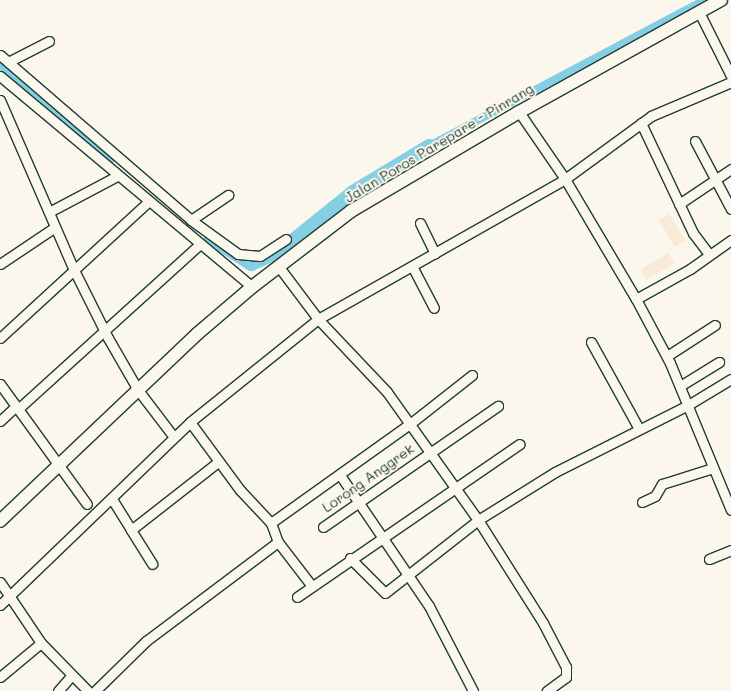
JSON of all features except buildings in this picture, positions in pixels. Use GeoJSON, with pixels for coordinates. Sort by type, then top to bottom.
{"type":"FeatureCollection","features":[{"type":"Feature","properties":{"kind":"highway","name":"Jalan Poros Parepare - Pinrang"},"geometry":{"type":"LineString","coordinates":[[0,522],[138,390],[252,287],[377,194],[519,112],[721,0]]}},
{"type":"Feature","properties":{"kind":"street"},"geometry":{"type":"LineString","coordinates":[[699,12],[731,76]]}},
{"type":"Feature","properties":{"kind":"street"},"geometry":{"type":"LineString","coordinates":[[8,62],[49,41]]}},
{"type":"Feature","properties":{"kind":"street"},"geometry":{"type":"LineString","coordinates":[[0,55],[191,220],[246,258],[260,256],[286,239]]}},
{"type":"Feature","properties":{"kind":"street"},"geometry":{"type":"LineString","coordinates":[[0,76],[199,245],[252,287]]}},
{"type":"Feature","properties":{"kind":"street"},"geometry":{"type":"LineString","coordinates":[[0,605],[112,499],[173,436],[318,319],[565,179],[641,123],[662,110],[731,82]]}},
{"type":"Feature","properties":{"kind":"street"},"geometry":{"type":"LineString","coordinates":[[1,106],[74,270],[105,332],[138,390],[173,436]]}},
{"type":"Feature","properties":{"kind":"street"},"geometry":{"type":"LineString","coordinates":[[519,112],[565,179],[636,299],[680,386],[731,510]]}},
{"type":"Feature","properties":{"kind":"street"},"geometry":{"type":"LineString","coordinates":[[641,123],[679,204],[708,254]]}},
{"type":"Feature","properties":{"kind":"street"},"geometry":{"type":"LineString","coordinates":[[695,141],[714,181],[731,210]]}},
{"type":"Feature","properties":{"kind":"street"},"geometry":{"type":"LineString","coordinates":[[679,204],[731,168]]}},
{"type":"Feature","properties":{"kind":"street"},"geometry":{"type":"LineString","coordinates":[[49,212],[117,176]]}},
{"type":"Feature","properties":{"kind":"street"},"geometry":{"type":"LineString","coordinates":[[191,220],[228,195]]}},
{"type":"Feature","properties":{"kind":"street"},"geometry":{"type":"LineString","coordinates":[[0,338],[148,202]]}},
{"type":"Feature","properties":{"kind":"street"},"geometry":{"type":"LineString","coordinates":[[420,223],[435,254]]}},
{"type":"Feature","properties":{"kind":"street"},"geometry":{"type":"LineString","coordinates":[[0,264],[55,227]]}},
{"type":"Feature","properties":{"kind":"street"},"geometry":{"type":"LineString","coordinates":[[636,299],[731,240]]}},
{"type":"Feature","properties":{"kind":"street"},"geometry":{"type":"LineString","coordinates":[[0,421],[105,332],[199,245]]}},
{"type":"Feature","properties":{"kind":"street"},"geometry":{"type":"LineString","coordinates":[[412,266],[434,308]]}},
{"type":"Feature","properties":{"kind":"street"},"geometry":{"type":"LineString","coordinates":[[279,267],[318,319],[372,374],[411,424],[478,520],[543,623],[566,667],[568,675],[564,680],[545,690]]}},
{"type":"Feature","properties":{"kind":"street"},"geometry":{"type":"LineString","coordinates":[[666,356],[714,324]]}},
{"type":"Feature","properties":{"kind":"street"},"geometry":{"type":"LineString","coordinates":[[591,342],[639,429]]}},
{"type":"Feature","properties":{"kind":"street"},"geometry":{"type":"LineString","coordinates":[[680,386],[719,362]]}},
{"type":"Feature","properties":{"kind":"street"},"geometry":{"type":"LineString","coordinates":[[271,523],[411,424],[472,375]]}},
{"type":"Feature","properties":{"kind":"street"},"geometry":{"type":"LineString","coordinates":[[350,558],[383,593],[478,520],[555,472],[688,405],[731,379]]}},
{"type":"Feature","properties":{"kind":"street"},"geometry":{"type":"LineString","coordinates":[[0,384],[87,504]]}},
{"type":"Feature","properties":{"kind":"street","name":"Lorong Anggrek"},"geometry":{"type":"LineString","coordinates":[[323,527],[498,406]]}},
{"type":"Feature","properties":{"kind":"street"},"geometry":{"type":"LineString","coordinates":[[190,422],[218,462],[271,523],[278,542],[311,585]]}},
{"type":"Feature","properties":{"kind":"street"},"geometry":{"type":"LineString","coordinates":[[296,597],[381,536],[520,444]]}},
{"type":"Feature","properties":{"kind":"street"},"geometry":{"type":"LineString","coordinates":[[131,530],[218,462]]}},
{"type":"Feature","properties":{"kind":"street"},"geometry":{"type":"LineString","coordinates":[[642,502],[655,496],[662,484],[713,468]]}},
{"type":"Feature","properties":{"kind":"street"},"geometry":{"type":"LineString","coordinates":[[340,475],[406,575],[429,606],[473,691]]}},
{"type":"Feature","properties":{"kind":"street"},"geometry":{"type":"LineString","coordinates":[[112,499],[152,564]]}},
{"type":"Feature","properties":{"kind":"street"},"geometry":{"type":"LineString","coordinates":[[95,691],[146,640],[278,542]]}},
{"type":"Feature","properties":{"kind":"street"},"geometry":{"type":"LineString","coordinates":[[709,559],[731,550]]}},
{"type":"Feature","properties":{"kind":"street"},"geometry":{"type":"LineString","coordinates":[[0,582],[41,643],[71,676],[88,691]]}},
{"type":"Feature","properties":{"kind":"street"},"geometry":{"type":"LineString","coordinates":[[0,677],[41,643]]}},
{"type":"Feature","properties":{"kind":"street"},"geometry":{"type":"LineString","coordinates":[[58,691],[71,676]]}},
{"type":"Feature","properties":{"kind":"shaded area"},"geometry":{"type":"Polygon","coordinates":[[[669,214],[685,240],[675,247],[659,220],[669,214]]]}},
{"type":"Feature","properties":{"kind":"shaded area"},"geometry":{"type":"Polygon","coordinates":[[[668,253],[674,263],[647,280],[641,269],[668,253]]]}},
{"type":"Feature","properties":{"kind":"waterway"},"geometry":{"type":"LineString","coordinates":[[429,146],[705,0]]}},
{"type":"Feature","properties":{"kind":"waterway"},"geometry":{"type":"LineString","coordinates":[[0,61],[111,156]]}},
{"type":"Feature","properties":{"kind":"waterway"},"geometry":{"type":"LineString","coordinates":[[211,238],[251,264],[280,251],[353,192],[429,146]]}}]}
